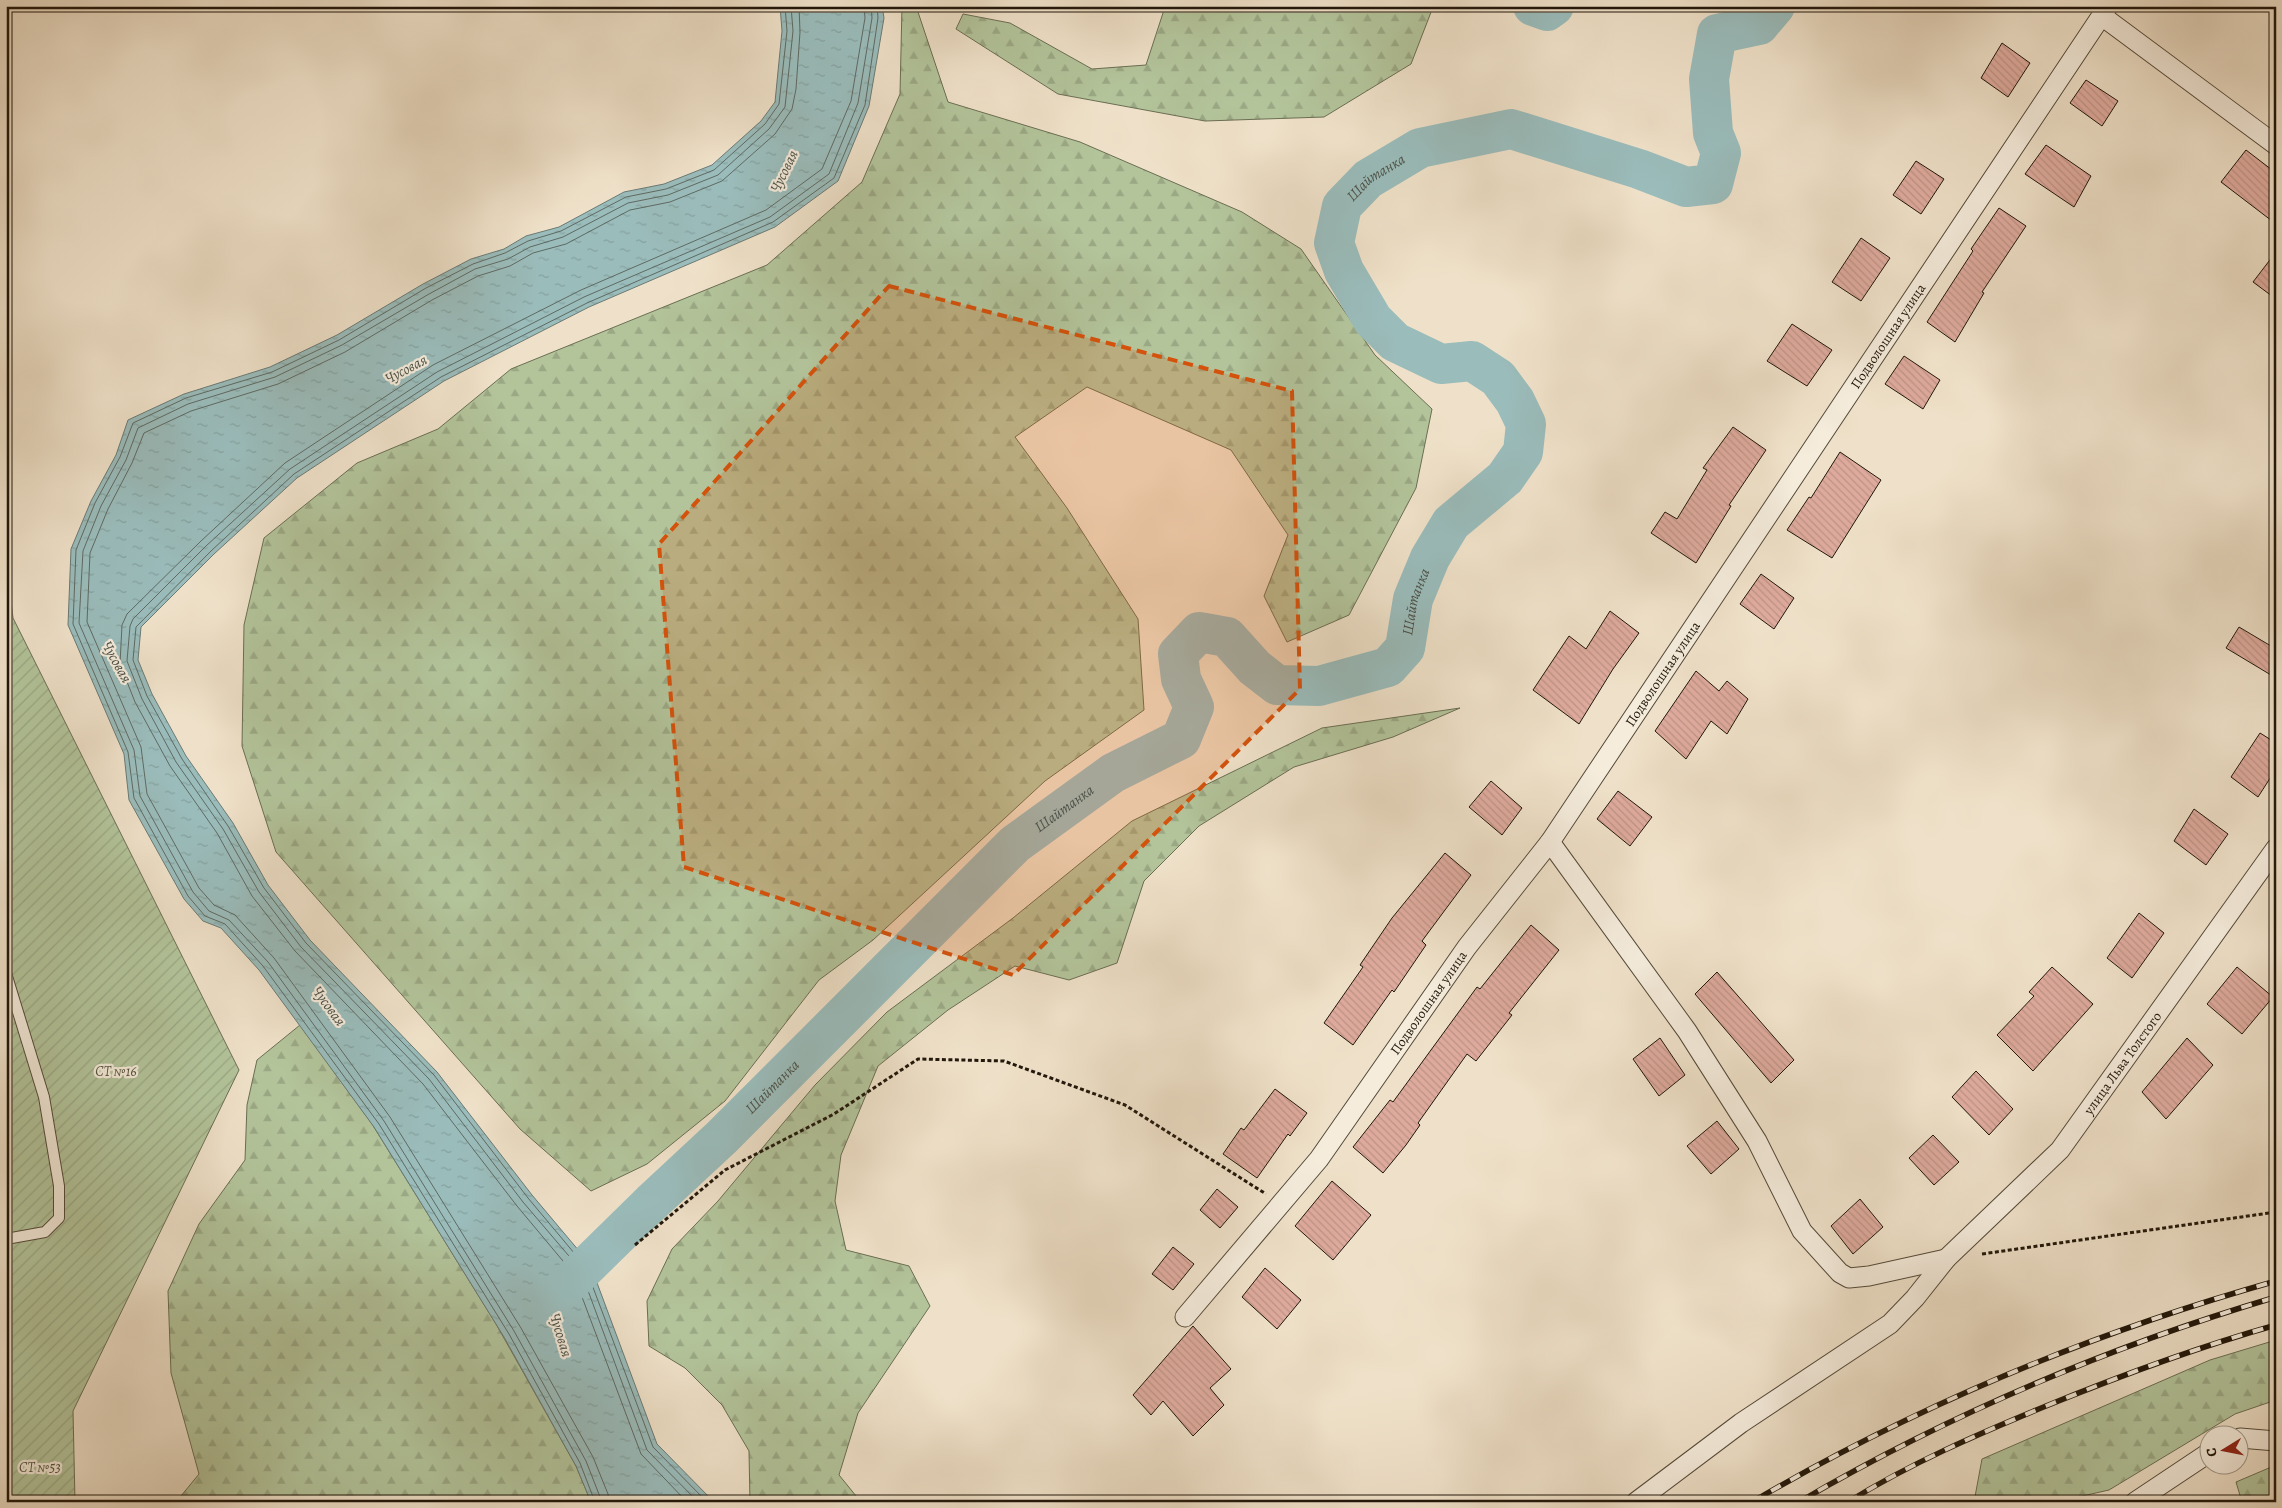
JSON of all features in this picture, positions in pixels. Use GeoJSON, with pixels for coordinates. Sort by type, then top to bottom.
{"type":"FeatureCollection","features":[{"type":"Feature","properties":{"kind":"street"},"geometry":{"type":"LineString","coordinates":[[2105,11],[2276,145]]}},
{"type":"Feature","properties":{"kind":"street","name":"Подволошная улица"},"geometry":{"type":"LineString","coordinates":[[1185,1317],[1319,1158],[1468,947],[1550,842],[2105,11]]}},
{"type":"Feature","properties":{"kind":"street"},"geometry":{"type":"LineString","coordinates":[[1550,842],[1687,1031],[1757,1141],[1802,1231],[1840,1273],[1849,1278],[1869,1276],[1946,1259]]}},
{"type":"Feature","properties":{"kind":"street","name":"улица Льва Толстого"},"geometry":{"type":"LineString","coordinates":[[1636,1502],[1741,1423],[1890,1324],[1915,1298],[1946,1259],[2060,1150],[2276,848]]}},
{"type":"Feature","properties":{"kind":"street"},"geometry":{"type":"LineString","coordinates":[[2250,1439],[2276,1441]]}},
{"type":"Feature","properties":{"kind":"street"},"geometry":{"type":"LineString","coordinates":[[2135,1502],[2200,1459]]}},
{"type":"Feature","properties":{"kind":"lane"},"geometry":{"type":"LineString","coordinates":[[6,973],[44,1097],[59,1186],[59,1218],[45,1232],[6,1239]]}},
{"type":"Feature","properties":{"kind":"path"},"geometry":{"type":"LineString","coordinates":[[635,1245],[725,1170],[834,1114],[918,1059],[1004,1061],[1125,1105],[1281,1203]]}},
{"type":"Feature","properties":{"kind":"path"},"geometry":{"type":"LineString","coordinates":[[1946,1259],[2276,1212]]}},
{"type":"Feature","properties":{"kind":"highlighted area"},"geometry":{"type":"Polygon","coordinates":[[[889,286],[1292,391],[1300,689],[1013,975],[684,867],[659,544],[889,286]]]}},
{"type":"Feature","properties":{"kind":"green space"},"geometry":{"type":"Polygon","coordinates":[[[902,6],[916,6],[948,102],[1080,142],[1242,212],[1301,249],[1375,355],[1432,409],[1416,488],[1349,615],[1287,642],[1264,596],[1288,535],[1231,450],[1087,387],[1015,437],[1067,508],[1138,619],[1144,710],[1045,781],[873,940],[819,980],[725,1101],[647,1164],[591,1191],[520,1129],[276,852],[242,746],[244,625],[264,538],[357,463],[438,429],[511,369],[767,265],[862,182],[900,94],[902,6]]]}},
{"type":"Feature","properties":{"kind":"green space"},"geometry":{"type":"Polygon","coordinates":[[[1159,6],[1433,7],[1411,64],[1324,117],[1205,121],[1058,94],[956,29],[963,14],[1010,23],[1092,69],[1146,65],[1163,13],[1159,6]]]}},
{"type":"Feature","properties":{"kind":"green space","name":"СТ №16"},"geometry":{"type":"Polygon","coordinates":[[[6,561],[13,618],[239,1070],[73,1411],[75,1502],[6,1502],[6,561]]]}},
{"type":"Feature","properties":{"kind":"green space"},"geometry":{"type":"Polygon","coordinates":[[[1460,708],[1393,737],[1294,767],[1199,826],[1144,881],[1117,963],[1069,980],[1015,966],[948,1010],[878,1066],[841,1155],[835,1201],[846,1250],[909,1266],[930,1306],[858,1413],[839,1475],[861,1502],[750,1502],[749,1451],[722,1405],[685,1368],[649,1346],[647,1301],[672,1249],[718,1201],[815,1085],[887,1012],[1013,918],[1132,821],[1322,728],[1460,708]]]}},
{"type":"Feature","properties":{"kind":"green space"},"geometry":{"type":"Polygon","coordinates":[[[300,1025],[372,1124],[496,1324],[576,1466],[591,1502],[176,1502],[199,1474],[171,1373],[168,1291],[199,1224],[245,1160],[247,1105],[257,1060],[300,1025]]]}},
{"type":"Feature","properties":{"kind":"green space"},"geometry":{"type":"Polygon","coordinates":[[[2276,1340],[2276,1400],[2235,1414],[2215,1426],[2200,1426],[2200,1435],[2109,1490],[2056,1502],[1974,1502],[1982,1459],[2210,1360],[2276,1340]]]}},
{"type":"Feature","properties":{"kind":"green space"},"geometry":{"type":"Polygon","coordinates":[[[2276,1465],[2276,1502],[2242,1502],[2236,1482],[2276,1465]]]}},
{"type":"Feature","properties":{"kind":"water","name":"Чусовая"},"geometry":{"type":"Polygon","coordinates":[[[780,6],[882,6],[884,18],[869,106],[838,181],[775,227],[589,307],[444,381],[297,478],[214,554],[141,627],[138,660],[152,694],[186,756],[233,823],[268,885],[310,940],[437,1072],[532,1195],[590,1264],[657,1444],[714,1502],[591,1502],[576,1466],[504,1337],[374,1127],[259,970],[221,928],[203,921],[184,899],[129,800],[124,754],[68,625],[71,549],[91,501],[116,455],[128,420],[184,394],[270,367],[337,335],[423,284],[471,259],[504,249],[526,236],[559,227],[624,192],[664,184],[712,165],[761,121],[775,102],[782,31],[780,6]]]}},
{"type":"Feature","properties":{"kind":"building"},"geometry":{"type":"Polygon","coordinates":[[[2002,43],[2030,63],[2008,97],[1981,78],[2002,43]]]}},
{"type":"Feature","properties":{"kind":"building"},"geometry":{"type":"Polygon","coordinates":[[[2086,80],[2118,101],[2102,126],[2070,103],[2086,80]]]}},
{"type":"Feature","properties":{"kind":"building"},"geometry":{"type":"Polygon","coordinates":[[[2046,145],[2091,176],[2074,207],[2025,174],[2046,145]]]}},
{"type":"Feature","properties":{"kind":"building"},"geometry":{"type":"Polygon","coordinates":[[[2246,150],[2276,173],[2276,224],[2221,182],[2246,150]]]}},
{"type":"Feature","properties":{"kind":"building"},"geometry":{"type":"Polygon","coordinates":[[[1916,161],[1944,179],[1921,214],[1893,195],[1916,161]]]}},
{"type":"Feature","properties":{"kind":"building"},"geometry":{"type":"Polygon","coordinates":[[[1999,208],[2026,226],[1982,292],[1984,293],[1955,342],[1927,322],[1973,251],[1971,249],[1999,208]]]}},
{"type":"Feature","properties":{"kind":"building"},"geometry":{"type":"Polygon","coordinates":[[[1861,238],[1890,258],[1861,301],[1832,282],[1861,238]]]}},
{"type":"Feature","properties":{"kind":"building"},"geometry":{"type":"Polygon","coordinates":[[[2276,252],[2276,299],[2253,282],[2276,252]]]}},
{"type":"Feature","properties":{"kind":"building"},"geometry":{"type":"Polygon","coordinates":[[[1792,324],[1832,350],[1807,386],[1767,361],[1792,324]]]}},
{"type":"Feature","properties":{"kind":"building"},"geometry":{"type":"Polygon","coordinates":[[[1904,356],[1940,380],[1923,409],[1885,384],[1904,356]]]}},
{"type":"Feature","properties":{"kind":"building"},"geometry":{"type":"Polygon","coordinates":[[[1733,427],[1766,450],[1729,505],[1731,506],[1696,563],[1651,533],[1665,512],[1677,519],[1707,470],[1703,468],[1733,427]]]}},
{"type":"Feature","properties":{"kind":"building"},"geometry":{"type":"Polygon","coordinates":[[[1840,452],[1881,480],[1832,558],[1787,530],[1809,497],[1811,498],[1840,452]]]}},
{"type":"Feature","properties":{"kind":"building"},"geometry":{"type":"Polygon","coordinates":[[[1761,574],[1794,598],[1774,629],[1740,604],[1761,574]]]}},
{"type":"Feature","properties":{"kind":"building"},"geometry":{"type":"Polygon","coordinates":[[[1610,611],[1639,633],[1613,669],[1579,724],[1533,690],[1569,636],[1586,649],[1610,611]]]}},
{"type":"Feature","properties":{"kind":"building"},"geometry":{"type":"Polygon","coordinates":[[[2239,627],[2276,649],[2276,678],[2226,648],[2239,627]]]}},
{"type":"Feature","properties":{"kind":"building"},"geometry":{"type":"Polygon","coordinates":[[[1696,671],[1719,691],[1727,681],[1748,699],[1727,734],[1711,721],[1686,759],[1655,731],[1696,671]]]}},
{"type":"Feature","properties":{"kind":"building"},"geometry":{"type":"Polygon","coordinates":[[[2260,733],[2276,743],[2276,769],[2258,797],[2231,777],[2260,733]]]}},
{"type":"Feature","properties":{"kind":"building"},"geometry":{"type":"Polygon","coordinates":[[[1491,781],[1522,808],[1502,835],[1469,807],[1491,781]]]}},
{"type":"Feature","properties":{"kind":"building"},"geometry":{"type":"Polygon","coordinates":[[[1618,791],[1652,817],[1630,846],[1597,819],[1618,791]]]}},
{"type":"Feature","properties":{"kind":"building"},"geometry":{"type":"Polygon","coordinates":[[[2194,809],[2228,834],[2206,865],[2174,841],[2194,809]]]}},
{"type":"Feature","properties":{"kind":"building"},"geometry":{"type":"Polygon","coordinates":[[[1445,853],[1471,875],[1422,941],[1426,945],[1394,992],[1392,990],[1353,1045],[1324,1023],[1363,967],[1360,965],[1392,918],[1445,853]]]}},
{"type":"Feature","properties":{"kind":"building"},"geometry":{"type":"Polygon","coordinates":[[[2139,913],[2164,933],[2132,978],[2107,958],[2139,913]]]}},
{"type":"Feature","properties":{"kind":"building"},"geometry":{"type":"Polygon","coordinates":[[[1531,925],[1559,950],[1509,1013],[1512,1015],[1476,1061],[1467,1054],[1418,1123],[1420,1125],[1406,1145],[1383,1173],[1353,1147],[1390,1100],[1393,1102],[1477,987],[1480,989],[1531,925]]]}},
{"type":"Feature","properties":{"kind":"building"},"geometry":{"type":"Polygon","coordinates":[[[2052,967],[2093,1004],[2033,1071],[1997,1035],[2034,996],[2029,992],[2052,967]]]}},
{"type":"Feature","properties":{"kind":"building"},"geometry":{"type":"Polygon","coordinates":[[[2237,967],[2273,997],[2242,1034],[2207,1004],[2237,967]]]}},
{"type":"Feature","properties":{"kind":"building"},"geometry":{"type":"Polygon","coordinates":[[[1717,972],[1794,1060],[1771,1083],[1695,994],[1717,972]]]}},
{"type":"Feature","properties":{"kind":"building"},"geometry":{"type":"Polygon","coordinates":[[[1660,1038],[1685,1075],[1659,1096],[1633,1059],[1660,1038]]]}},
{"type":"Feature","properties":{"kind":"building"},"geometry":{"type":"Polygon","coordinates":[[[2187,1038],[2213,1065],[2166,1119],[2142,1092],[2187,1038]]]}},
{"type":"Feature","properties":{"kind":"building"},"geometry":{"type":"Polygon","coordinates":[[[1976,1071],[2013,1109],[1989,1135],[1952,1097],[1976,1071]]]}},
{"type":"Feature","properties":{"kind":"building"},"geometry":{"type":"Polygon","coordinates":[[[1275,1089],[1307,1113],[1290,1136],[1288,1134],[1257,1178],[1223,1154],[1241,1128],[1244,1130],[1275,1089]]]}},
{"type":"Feature","properties":{"kind":"building"},"geometry":{"type":"Polygon","coordinates":[[[1717,1121],[1739,1149],[1711,1174],[1687,1146],[1717,1121]]]}},
{"type":"Feature","properties":{"kind":"building"},"geometry":{"type":"Polygon","coordinates":[[[1933,1135],[1959,1162],[1934,1185],[1909,1158],[1933,1135]]]}},
{"type":"Feature","properties":{"kind":"building"},"geometry":{"type":"Polygon","coordinates":[[[1332,1181],[1371,1215],[1333,1260],[1295,1226],[1332,1181]]]}},
{"type":"Feature","properties":{"kind":"building"},"geometry":{"type":"Polygon","coordinates":[[[1217,1189],[1238,1207],[1220,1228],[1200,1210],[1217,1189]]]}},
{"type":"Feature","properties":{"kind":"building"},"geometry":{"type":"Polygon","coordinates":[[[1860,1199],[1883,1227],[1853,1254],[1831,1226],[1860,1199]]]}},
{"type":"Feature","properties":{"kind":"building"},"geometry":{"type":"Polygon","coordinates":[[[1173,1247],[1194,1264],[1173,1290],[1152,1274],[1173,1247]]]}},
{"type":"Feature","properties":{"kind":"building"},"geometry":{"type":"Polygon","coordinates":[[[1265,1268],[1301,1300],[1277,1329],[1242,1297],[1265,1268]]]}},
{"type":"Feature","properties":{"kind":"building"},"geometry":{"type":"Polygon","coordinates":[[[1193,1326],[1231,1369],[1210,1388],[1224,1405],[1193,1436],[1163,1401],[1151,1415],[1133,1395],[1193,1326]]]}},
{"type":"Feature","properties":{"kind":"waterway","name":"Шайтанка"},"geometry":{"type":"LineString","coordinates":[[1533,6],[1547,11],[1554,6]]}},
{"type":"Feature","properties":{"kind":"waterway","name":"Шайтанка"},"geometry":{"type":"LineString","coordinates":[[551,1301],[651,1203],[722,1137],[1015,844],[1113,773],[1181,739],[1194,707],[1181,679],[1178,654],[1199,632],[1227,637],[1255,668],[1277,685],[1319,686],[1388,667],[1405,648],[1413,599],[1430,558],[1451,523],[1505,478],[1523,452],[1526,424],[1515,401],[1498,378],[1472,361],[1441,364],[1395,342],[1373,320],[1344,271],[1334,243],[1342,206],[1368,179],[1420,148],[1511,129],[1639,169],[1686,187],[1713,184],[1721,153],[1713,133],[1709,79],[1717,34],[1759,25],[1775,6]]}},
{"type":"Feature","properties":{"kind":"railway"},"geometry":{"type":"LineString","coordinates":[[1752,1502],[1878,1434],[1942,1403],[2007,1375],[2139,1324],[2207,1301],[2276,1281]]}},
{"type":"Feature","properties":{"kind":"railway"},"geometry":{"type":"LineString","coordinates":[[1799,1502],[1913,1440],[2031,1385],[2153,1337],[2276,1297]]}},
{"type":"Feature","properties":{"kind":"railway"},"geometry":{"type":"LineString","coordinates":[[1848,1502],[1896,1474],[1995,1427],[2160,1362],[2276,1325]]}},
{"type":"Feature","properties":{"kind":"park label","name":"СТ №53"},"geometry":{"type":"Point","coordinates":[40,1467]}}]}
